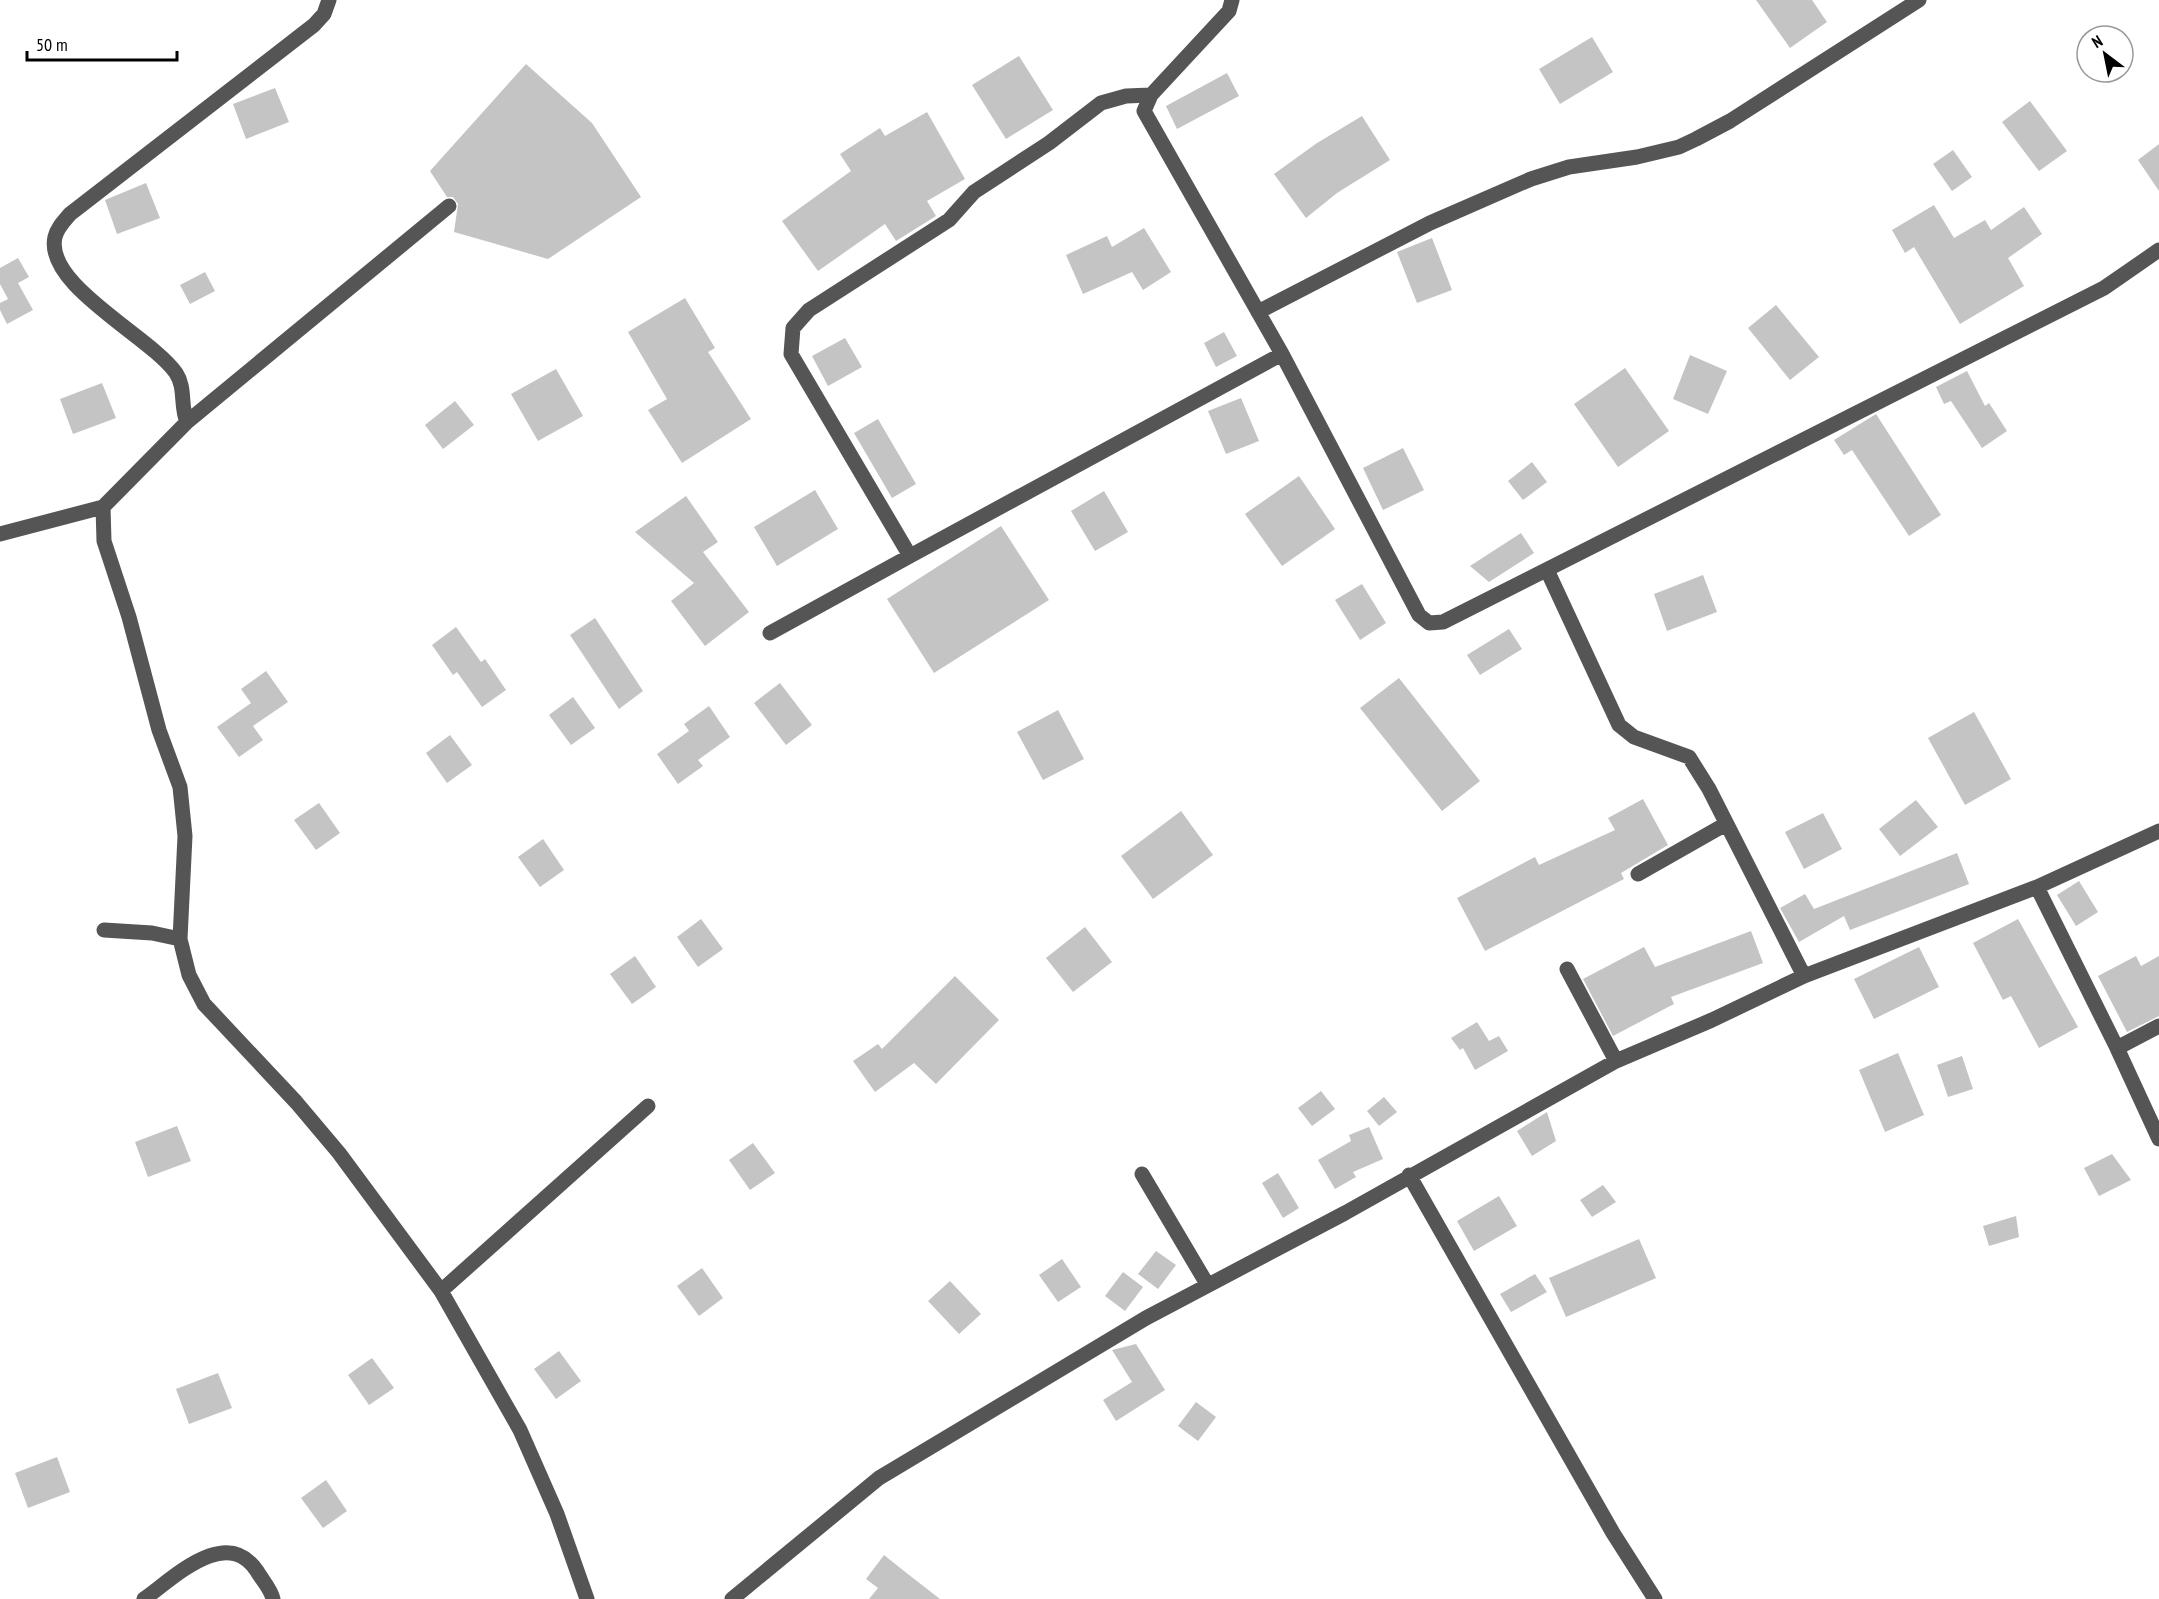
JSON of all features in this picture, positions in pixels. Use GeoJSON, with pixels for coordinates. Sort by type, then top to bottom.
{"type":"FeatureCollection","features":[{"type":"Feature","properties":{"kind":"street"},"geometry":{"type":"LineString","coordinates":[[187,422],[177,375],[142,339],[67,277],[56,261],[55,236],[70,214],[314,25],[324,14],[329,0]]}},
{"type":"Feature","properties":{"kind":"street"},"geometry":{"type":"LineString","coordinates":[[1233,0],[1229,11],[1151,96],[1144,111],[1282,354],[1419,615],[1429,622],[1443,622],[2104,288],[2159,250]]}},
{"type":"Feature","properties":{"kind":"street"},"geometry":{"type":"LineString","coordinates":[[1258,312],[1430,224],[1531,178],[1569,167],[1637,157],[1679,147],[1696,139],[1730,121],[1919,0]]}},
{"type":"Feature","properties":{"kind":"street"},"geometry":{"type":"LineString","coordinates":[[910,556],[791,354],[793,328],[809,310],[949,220],[974,192],[1049,143],[1101,103],[1126,96],[1151,96]]}},
{"type":"Feature","properties":{"kind":"street"},"geometry":{"type":"LineString","coordinates":[[0,534],[103,507],[187,422],[449,206]]}},
{"type":"Feature","properties":{"kind":"street"},"geometry":{"type":"LineString","coordinates":[[770,633],[1282,354]]}},
{"type":"Feature","properties":{"kind":"street"},"geometry":{"type":"LineString","coordinates":[[103,507],[104,541],[129,617],[159,730],[180,787],[185,836],[180,939],[189,975],[204,1004],[296,1102],[339,1153],[441,1291],[520,1430],[557,1514],[587,1599]]}},
{"type":"Feature","properties":{"kind":"street"},"geometry":{"type":"LineString","coordinates":[[1547,570],[1619,725],[1634,737],[1689,756],[1804,976]]}},
{"type":"Feature","properties":{"kind":"street"},"geometry":{"type":"LineString","coordinates":[[1638,874],[1726,824]]}},
{"type":"Feature","properties":{"kind":"street"},"geometry":{"type":"LineString","coordinates":[[732,1599],[879,1478],[1207,1284],[1345,1213],[1616,1060],[1712,1020],[1804,976],[2037,888],[2159,831]]}},
{"type":"Feature","properties":{"kind":"street"},"geometry":{"type":"LineString","coordinates":[[2037,888],[2117,1048],[2159,1139]]}},
{"type":"Feature","properties":{"kind":"street"},"geometry":{"type":"LineString","coordinates":[[104,930],[152,933],[180,939]]}},
{"type":"Feature","properties":{"kind":"street"},"geometry":{"type":"LineString","coordinates":[[1567,969],[1616,1060]]}},
{"type":"Feature","properties":{"kind":"street"},"geometry":{"type":"LineString","coordinates":[[2117,1048],[2159,1026]]}},
{"type":"Feature","properties":{"kind":"street"},"geometry":{"type":"LineString","coordinates":[[441,1291],[648,1106]]}},
{"type":"Feature","properties":{"kind":"street"},"geometry":{"type":"LineString","coordinates":[[1142,1174],[1207,1284]]}},
{"type":"Feature","properties":{"kind":"street"},"geometry":{"type":"LineString","coordinates":[[1409,1175],[1614,1533],[1655,1599]]}},
{"type":"Feature","properties":{"kind":"street"},"geometry":{"type":"LineString","coordinates":[[144,1599],[204,1556],[224,1551],[250,1561],[273,1599]]}},
{"type":"Feature","properties":{"kind":"building"},"geometry":{"type":"Polygon","coordinates":[[[1756,0],[1812,0],[1827,22],[1790,48],[1756,0]]]}},
{"type":"Feature","properties":{"kind":"building"},"geometry":{"type":"Polygon","coordinates":[[[1592,37],[1613,72],[1560,104],[1539,69],[1592,37]]]}},
{"type":"Feature","properties":{"kind":"building"},"geometry":{"type":"Polygon","coordinates":[[[1019,56],[1053,110],[1006,139],[972,85],[1019,56]]]}},
{"type":"Feature","properties":{"kind":"building"},"geometry":{"type":"Polygon","coordinates":[[[526,64],[592,123],[641,197],[548,259],[454,232],[458,204],[453,197],[447,197],[430,171],[526,64]]]}},
{"type":"Feature","properties":{"kind":"building"},"geometry":{"type":"Polygon","coordinates":[[[1227,73],[1239,96],[1177,129],[1166,106],[1227,73]]]}},
{"type":"Feature","properties":{"kind":"building"},"geometry":{"type":"Polygon","coordinates":[[[275,88],[289,122],[246,139],[233,104],[275,88]]]}},
{"type":"Feature","properties":{"kind":"building"},"geometry":{"type":"Polygon","coordinates":[[[2030,101],[2067,151],[2039,171],[2002,122],[2030,101]]]}},
{"type":"Feature","properties":{"kind":"building"},"geometry":{"type":"Polygon","coordinates":[[[927,112],[965,179],[927,201],[936,216],[896,241],[885,224],[818,271],[782,221],[851,171],[840,154],[880,128],[885,136],[927,112]]]}},
{"type":"Feature","properties":{"kind":"building"},"geometry":{"type":"Polygon","coordinates":[[[1362,116],[1390,160],[1337,193],[1306,218],[1274,174],[1317,143],[1362,116]]]}},
{"type":"Feature","properties":{"kind":"building"},"geometry":{"type":"Polygon","coordinates":[[[2159,144],[2159,191],[2138,160],[2159,144]]]}},
{"type":"Feature","properties":{"kind":"building"},"geometry":{"type":"Polygon","coordinates":[[[1953,150],[1972,177],[1952,191],[1933,164],[1953,150]]]}},
{"type":"Feature","properties":{"kind":"building"},"geometry":{"type":"Polygon","coordinates":[[[146,183],[160,218],[117,234],[105,200],[146,183]]]}},
{"type":"Feature","properties":{"kind":"building"},"geometry":{"type":"Polygon","coordinates":[[[1934,205],[1954,238],[1985,220],[1991,230],[2024,207],[2042,234],[2008,258],[2024,286],[1960,324],[1914,247],[1905,253],[1892,230],[1934,205]]]}},
{"type":"Feature","properties":{"kind":"building"},"geometry":{"type":"Polygon","coordinates":[[[1144,228],[1171,272],[1143,290],[1132,272],[1083,294],[1066,255],[1107,236],[1112,247],[1144,228]]]}},
{"type":"Feature","properties":{"kind":"building"},"geometry":{"type":"Polygon","coordinates":[[[1432,238],[1452,290],[1417,303],[1397,252],[1432,238]]]}},
{"type":"Feature","properties":{"kind":"building"},"geometry":{"type":"Polygon","coordinates":[[[18,258],[29,277],[18,283],[33,310],[7,324],[0,310],[0,303],[8,299],[0,284],[0,268],[18,258]]]}},
{"type":"Feature","properties":{"kind":"building"},"geometry":{"type":"Polygon","coordinates":[[[205,272],[215,291],[190,304],[180,285],[205,272]]]}},
{"type":"Feature","properties":{"kind":"building"},"geometry":{"type":"Polygon","coordinates":[[[685,298],[715,348],[708,352],[751,419],[682,463],[648,410],[667,399],[628,332],[685,298]]]}},
{"type":"Feature","properties":{"kind":"building"},"geometry":{"type":"Polygon","coordinates":[[[1776,305],[1819,357],[1790,380],[1748,328],[1776,305]]]}},
{"type":"Feature","properties":{"kind":"building"},"geometry":{"type":"Polygon","coordinates":[[[1224,332],[1237,356],[1216,367],[1204,343],[1224,332]]]}},
{"type":"Feature","properties":{"kind":"building"},"geometry":{"type":"Polygon","coordinates":[[[845,338],[862,367],[828,386],[812,356],[845,338]]]}},
{"type":"Feature","properties":{"kind":"building"},"geometry":{"type":"Polygon","coordinates":[[[1690,355],[1727,371],[1708,414],[1673,399],[1690,355]]]}},
{"type":"Feature","properties":{"kind":"building"},"geometry":{"type":"Polygon","coordinates":[[[1625,368],[1669,431],[1618,467],[1574,404],[1625,368]]]}},
{"type":"Feature","properties":{"kind":"building"},"geometry":{"type":"Polygon","coordinates":[[[556,369],[583,416],[538,441],[511,394],[556,369]]]}},
{"type":"Feature","properties":{"kind":"building"},"geometry":{"type":"Polygon","coordinates":[[[1967,371],[1985,406],[1989,403],[2007,431],[1982,448],[1951,401],[1944,404],[1936,387],[1967,371]]]}},
{"type":"Feature","properties":{"kind":"building"},"geometry":{"type":"Polygon","coordinates":[[[102,383],[116,418],[73,434],[60,399],[102,383]]]}},
{"type":"Feature","properties":{"kind":"building"},"geometry":{"type":"Polygon","coordinates":[[[1241,398],[1259,441],[1226,454],[1208,411],[1241,398]]]}},
{"type":"Feature","properties":{"kind":"building"},"geometry":{"type":"Polygon","coordinates":[[[455,401],[474,425],[443,449],[425,425],[455,401]]]}},
{"type":"Feature","properties":{"kind":"building"},"geometry":{"type":"Polygon","coordinates":[[[1876,414],[1941,515],[1909,536],[1852,450],[1844,455],[1834,440],[1876,414]]]}},
{"type":"Feature","properties":{"kind":"building"},"geometry":{"type":"Polygon","coordinates":[[[878,419],[916,484],[892,498],[854,433],[878,419]]]}},
{"type":"Feature","properties":{"kind":"building"},"geometry":{"type":"Polygon","coordinates":[[[1403,448],[1424,490],[1383,510],[1363,468],[1403,448]]]}},
{"type":"Feature","properties":{"kind":"building"},"geometry":{"type":"Polygon","coordinates":[[[1532,462],[1547,482],[1523,500],[1508,481],[1532,462]]]}},
{"type":"Feature","properties":{"kind":"building"},"geometry":{"type":"Polygon","coordinates":[[[1299,476],[1335,529],[1282,566],[1245,514],[1299,476]]]}},
{"type":"Feature","properties":{"kind":"building"},"geometry":{"type":"Polygon","coordinates":[[[815,490],[838,529],[777,566],[754,527],[815,490]]]}},
{"type":"Feature","properties":{"kind":"building"},"geometry":{"type":"Polygon","coordinates":[[[1104,491],[1128,532],[1095,551],[1071,511],[1104,491]]]}},
{"type":"Feature","properties":{"kind":"building"},"geometry":{"type":"Polygon","coordinates":[[[686,496],[718,542],[703,552],[749,612],[705,646],[671,601],[694,583],[635,532],[686,496]]]}},
{"type":"Feature","properties":{"kind":"building"},"geometry":{"type":"Polygon","coordinates":[[[1001,526],[1049,600],[934,673],[887,599],[1001,526]]]}},
{"type":"Feature","properties":{"kind":"building"},"geometry":{"type":"Polygon","coordinates":[[[1521,533],[1534,553],[1489,582],[1470,566],[1521,533]]]}},
{"type":"Feature","properties":{"kind":"building"},"geometry":{"type":"Polygon","coordinates":[[[1703,575],[1717,612],[1667,631],[1654,594],[1703,575]]]}},
{"type":"Feature","properties":{"kind":"building"},"geometry":{"type":"Polygon","coordinates":[[[1362,584],[1386,623],[1360,640],[1335,600],[1362,584]]]}},
{"type":"Feature","properties":{"kind":"building"},"geometry":{"type":"Polygon","coordinates":[[[595,618],[643,691],[619,709],[570,635],[595,618]]]}},
{"type":"Feature","properties":{"kind":"building"},"geometry":{"type":"Polygon","coordinates":[[[456,627],[481,662],[485,659],[506,690],[482,707],[457,672],[453,675],[432,645],[456,627]]]}},
{"type":"Feature","properties":{"kind":"building"},"geometry":{"type":"Polygon","coordinates":[[[1509,629],[1522,649],[1480,675],[1467,655],[1509,629]]]}},
{"type":"Feature","properties":{"kind":"building"},"geometry":{"type":"Polygon","coordinates":[[[266,671],[288,702],[253,726],[263,740],[239,757],[217,727],[251,703],[241,689],[266,671]]]}},
{"type":"Feature","properties":{"kind":"building"},"geometry":{"type":"Polygon","coordinates":[[[1399,678],[1480,781],[1442,811],[1360,708],[1399,678]]]}},
{"type":"Feature","properties":{"kind":"building"},"geometry":{"type":"Polygon","coordinates":[[[780,683],[812,725],[786,745],[754,703],[780,683]]]}},
{"type":"Feature","properties":{"kind":"building"},"geometry":{"type":"Polygon","coordinates":[[[573,697],[595,728],[571,745],[549,715],[573,697]]]}},
{"type":"Feature","properties":{"kind":"building"},"geometry":{"type":"Polygon","coordinates":[[[709,706],[730,737],[698,760],[703,766],[678,784],[657,754],[689,731],[684,724],[709,706]]]}},
{"type":"Feature","properties":{"kind":"building"},"geometry":{"type":"Polygon","coordinates":[[[1058,710],[1084,759],[1043,780],[1017,732],[1058,710]]]}},
{"type":"Feature","properties":{"kind":"building"},"geometry":{"type":"Polygon","coordinates":[[[1974,712],[2011,779],[1965,805],[1928,738],[1974,712]]]}},
{"type":"Feature","properties":{"kind":"building"},"geometry":{"type":"Polygon","coordinates":[[[450,735],[472,765],[447,783],[426,753],[450,735]]]}},
{"type":"Feature","properties":{"kind":"building"},"geometry":{"type":"Polygon","coordinates":[[[1643,799],[1668,845],[1621,873],[1624,879],[1485,951],[1457,898],[1535,857],[1539,865],[1615,830],[1608,818],[1643,799]]]}},
{"type":"Feature","properties":{"kind":"building"},"geometry":{"type":"Polygon","coordinates":[[[1916,800],[1938,827],[1900,856],[1879,829],[1916,800]]]}},
{"type":"Feature","properties":{"kind":"building"},"geometry":{"type":"Polygon","coordinates":[[[319,803],[340,833],[316,850],[294,820],[319,803]]]}},
{"type":"Feature","properties":{"kind":"building"},"geometry":{"type":"Polygon","coordinates":[[[1181,811],[1213,855],[1153,899],[1121,856],[1181,811]]]}},
{"type":"Feature","properties":{"kind":"building"},"geometry":{"type":"Polygon","coordinates":[[[1823,813],[1842,849],[1804,869],[1785,832],[1823,813]]]}},
{"type":"Feature","properties":{"kind":"building"},"geometry":{"type":"Polygon","coordinates":[[[543,839],[564,870],[540,887],[518,857],[543,839]]]}},
{"type":"Feature","properties":{"kind":"building"},"geometry":{"type":"Polygon","coordinates":[[[1957,853],[1969,884],[1850,930],[1844,916],[1799,942],[1780,908],[1805,894],[1814,909],[1957,853]]]}},
{"type":"Feature","properties":{"kind":"building"},"geometry":{"type":"Polygon","coordinates":[[[2079,881],[2098,912],[2076,926],[2057,895],[2079,881]]]}},
{"type":"Feature","properties":{"kind":"building"},"geometry":{"type":"Polygon","coordinates":[[[701,919],[723,949],[698,967],[677,937],[701,919]]]}},
{"type":"Feature","properties":{"kind":"building"},"geometry":{"type":"Polygon","coordinates":[[[2018,919],[2078,1027],[2039,1048],[2011,996],[2003,1000],[1973,943],[2018,919]]]}},
{"type":"Feature","properties":{"kind":"building"},"geometry":{"type":"Polygon","coordinates":[[[1085,927],[1112,962],[1073,992],[1046,958],[1085,927]]]}},
{"type":"Feature","properties":{"kind":"building"},"geometry":{"type":"Polygon","coordinates":[[[1751,931],[1763,963],[1671,997],[1674,1004],[1613,1036],[1583,979],[1644,947],[1655,967],[1751,931]]]}},
{"type":"Feature","properties":{"kind":"building"},"geometry":{"type":"Polygon","coordinates":[[[1919,947],[1939,987],[1874,1019],[1854,979],[1919,947]]]}},
{"type":"Feature","properties":{"kind":"building"},"geometry":{"type":"Polygon","coordinates":[[[635,956],[656,987],[632,1004],[610,974],[635,956]]]}},
{"type":"Feature","properties":{"kind":"building"},"geometry":{"type":"Polygon","coordinates":[[[2136,956],[2141,966],[2159,956],[2159,1016],[2127,1032],[2098,976],[2136,956]]]}},
{"type":"Feature","properties":{"kind":"building"},"geometry":{"type":"Polygon","coordinates":[[[955,976],[999,1020],[936,1084],[914,1063],[875,1092],[853,1061],[878,1044],[882,1049],[955,976]]]}},
{"type":"Feature","properties":{"kind":"building"},"geometry":{"type":"Polygon","coordinates":[[[1477,1022],[1489,1041],[1499,1036],[1508,1051],[1475,1070],[1463,1048],[1460,1050],[1451,1038],[1477,1022]]]}},
{"type":"Feature","properties":{"kind":"building"},"geometry":{"type":"Polygon","coordinates":[[[1898,1053],[1924,1115],[1885,1132],[1859,1070],[1898,1053]]]}},
{"type":"Feature","properties":{"kind":"building"},"geometry":{"type":"Polygon","coordinates":[[[1962,1056],[1973,1089],[1948,1097],[1937,1065],[1962,1056]]]}},
{"type":"Feature","properties":{"kind":"building"},"geometry":{"type":"Polygon","coordinates":[[[1321,1091],[1335,1109],[1312,1126],[1298,1108],[1321,1091]]]}},
{"type":"Feature","properties":{"kind":"building"},"geometry":{"type":"Polygon","coordinates":[[[1384,1097],[1397,1112],[1379,1126],[1367,1111],[1384,1097]]]}},
{"type":"Feature","properties":{"kind":"building"},"geometry":{"type":"Polygon","coordinates":[[[1547,1112],[1556,1141],[1532,1156],[1517,1131],[1547,1112]]]}},
{"type":"Feature","properties":{"kind":"building"},"geometry":{"type":"Polygon","coordinates":[[[177,1126],[191,1161],[148,1177],[135,1142],[177,1126]]]}},
{"type":"Feature","properties":{"kind":"building"},"geometry":{"type":"Polygon","coordinates":[[[1369,1127],[1383,1159],[1353,1172],[1356,1177],[1335,1189],[1318,1160],[1351,1141],[1349,1135],[1369,1127]]]}},
{"type":"Feature","properties":{"kind":"building"},"geometry":{"type":"Polygon","coordinates":[[[753,1143],[775,1173],[750,1190],[729,1160],[753,1143]]]}},
{"type":"Feature","properties":{"kind":"building"},"geometry":{"type":"Polygon","coordinates":[[[2112,1154],[2131,1180],[2099,1196],[2084,1168],[2112,1154]]]}},
{"type":"Feature","properties":{"kind":"building"},"geometry":{"type":"Polygon","coordinates":[[[1278,1173],[1299,1208],[1283,1218],[1262,1183],[1278,1173]]]}},
{"type":"Feature","properties":{"kind":"building"},"geometry":{"type":"Polygon","coordinates":[[[1603,1185],[1616,1202],[1592,1217],[1580,1200],[1603,1185]]]}},
{"type":"Feature","properties":{"kind":"building"},"geometry":{"type":"Polygon","coordinates":[[[1499,1196],[1517,1226],[1474,1251],[1457,1221],[1499,1196]]]}},
{"type":"Feature","properties":{"kind":"building"},"geometry":{"type":"Polygon","coordinates":[[[2016,1216],[2019,1237],[1989,1246],[1983,1226],[2016,1216]]]}},
{"type":"Feature","properties":{"kind":"building"},"geometry":{"type":"Polygon","coordinates":[[[1639,1239],[1656,1278],[1566,1317],[1549,1278],[1639,1239]]]}},
{"type":"Feature","properties":{"kind":"building"},"geometry":{"type":"Polygon","coordinates":[[[1156,1251],[1176,1265],[1158,1289],[1138,1274],[1156,1251]]]}},
{"type":"Feature","properties":{"kind":"building"},"geometry":{"type":"Polygon","coordinates":[[[1062,1259],[1081,1287],[1058,1302],[1039,1275],[1062,1259]]]}},
{"type":"Feature","properties":{"kind":"building"},"geometry":{"type":"Polygon","coordinates":[[[702,1268],[723,1298],[699,1316],[677,1286],[702,1268]]]}},
{"type":"Feature","properties":{"kind":"building"},"geometry":{"type":"Polygon","coordinates":[[[1123,1272],[1143,1287],[1125,1311],[1105,1296],[1123,1272]]]}},
{"type":"Feature","properties":{"kind":"building"},"geometry":{"type":"Polygon","coordinates":[[[1535,1274],[1547,1292],[1511,1312],[1500,1294],[1535,1274]]]}},
{"type":"Feature","properties":{"kind":"building"},"geometry":{"type":"Polygon","coordinates":[[[950,1281],[981,1314],[959,1334],[928,1301],[950,1281]]]}},
{"type":"Feature","properties":{"kind":"building"},"geometry":{"type":"Polygon","coordinates":[[[1136,1344],[1165,1390],[1116,1421],[1103,1400],[1132,1382],[1112,1350],[1136,1344]]]}},
{"type":"Feature","properties":{"kind":"building"},"geometry":{"type":"Polygon","coordinates":[[[559,1351],[581,1381],[556,1399],[534,1369],[559,1351]]]}},
{"type":"Feature","properties":{"kind":"building"},"geometry":{"type":"Polygon","coordinates":[[[372,1358],[394,1388],[369,1405],[348,1375],[372,1358]]]}},
{"type":"Feature","properties":{"kind":"building"},"geometry":{"type":"Polygon","coordinates":[[[218,1373],[232,1408],[189,1424],[176,1389],[218,1373]]]}},
{"type":"Feature","properties":{"kind":"building"},"geometry":{"type":"Polygon","coordinates":[[[1196,1402],[1216,1417],[1198,1441],[1178,1426],[1196,1402]]]}},
{"type":"Feature","properties":{"kind":"building"},"geometry":{"type":"Polygon","coordinates":[[[57,1457],[70,1492],[28,1508],[15,1473],[57,1457]]]}},
{"type":"Feature","properties":{"kind":"building"},"geometry":{"type":"Polygon","coordinates":[[[326,1480],[347,1511],[323,1528],[301,1498],[326,1480]]]}},
{"type":"Feature","properties":{"kind":"building"},"geometry":{"type":"Polygon","coordinates":[[[884,1555],[940,1599],[869,1599],[878,1588],[866,1579],[884,1555]]]}}]}
